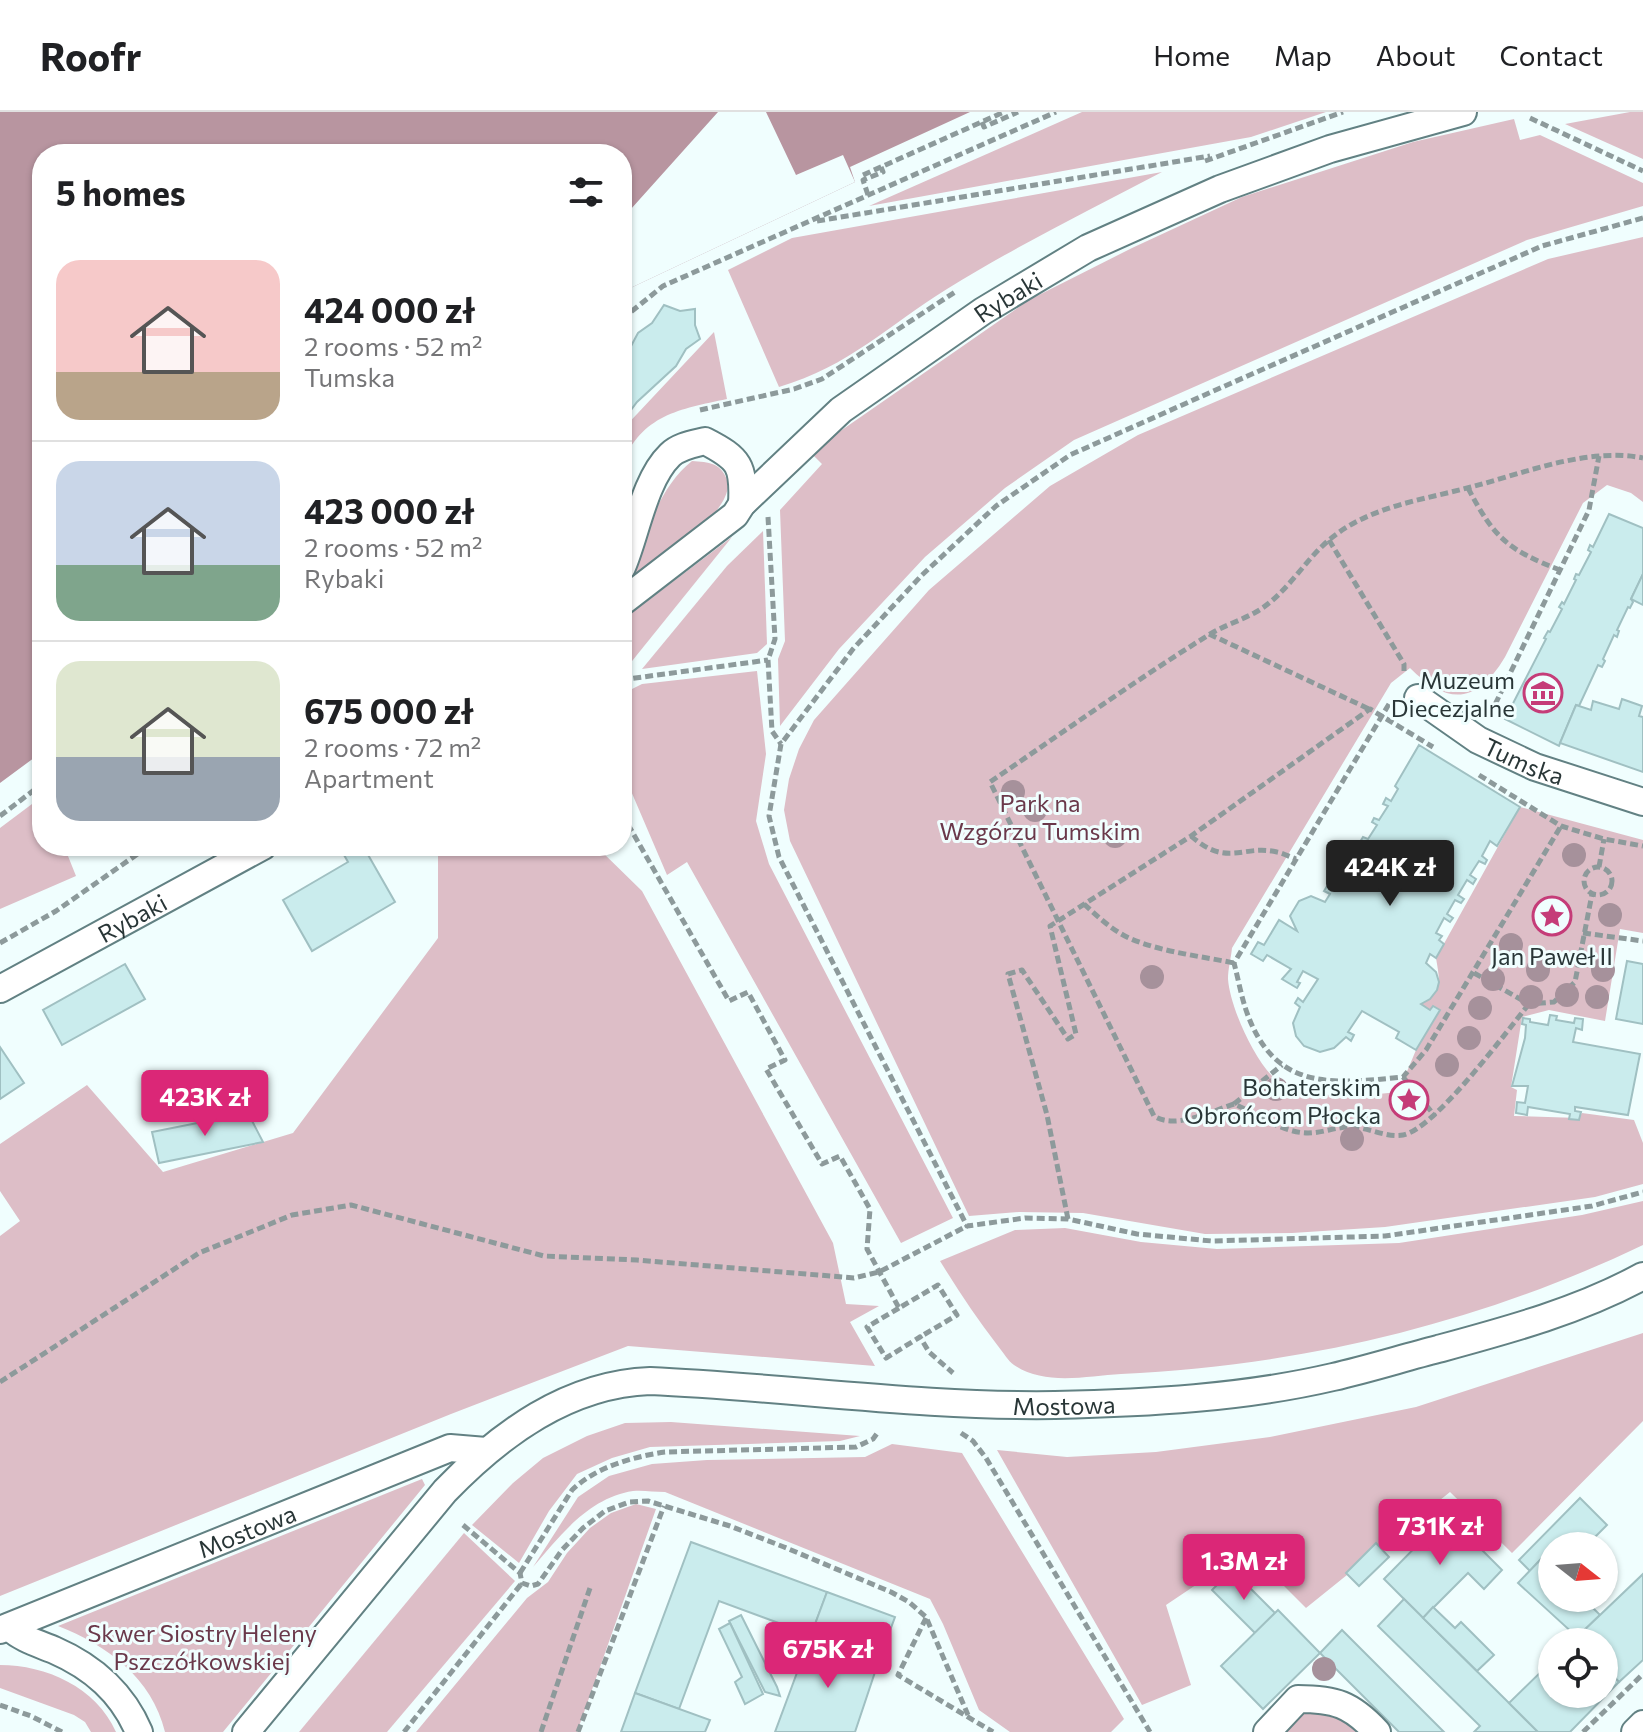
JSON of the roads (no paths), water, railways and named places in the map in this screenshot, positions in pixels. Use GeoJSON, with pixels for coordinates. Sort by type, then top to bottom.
{"type":"FeatureCollection","features":[{"type":"Feature","properties":{"kind":"street","name":"Rybaki"},"geometry":{"type":"LineString","coordinates":[[632,595],[735,515],[742,504],[841,410],[983,311],[1088,248],[1220,189],[1303,159],[1463,112]]}},
{"type":"Feature","properties":{"kind":"street"},"geometry":{"type":"LineString","coordinates":[[632,538],[659,470],[670,455],[685,446],[705,441],[737,461],[743,477],[742,504]]}},
{"type":"Feature","properties":{"kind":"street","name":"Tumska"},"geometry":{"type":"LineString","coordinates":[[1406,693],[1478,740],[1535,767],[1643,802]]}},
{"type":"Feature","properties":{"kind":"street","name":"Rybaki"},"geometry":{"type":"LineString","coordinates":[[0,989],[245,856]]}},
{"type":"Feature","properties":{"kind":"street","name":"Mostowa"},"geometry":{"type":"LineString","coordinates":[[246,1732],[445,1491],[486,1451],[539,1414],[588,1392],[634,1381],[711,1383],[960,1402],[1053,1405],[1147,1402],[1334,1377],[1528,1325],[1643,1276]]}},
{"type":"Feature","properties":{"kind":"street","name":"Mostowa"},"geometry":{"type":"LineString","coordinates":[[4,1628],[450,1448],[486,1451]]}},
{"type":"Feature","properties":{"kind":"street","name":"Mostowa"},"geometry":{"type":"LineString","coordinates":[[4,1628],[77,1660],[98,1675],[127,1708],[139,1732]]}},
{"type":"Feature","properties":{"kind":"street"},"geometry":{"type":"LineString","coordinates":[[1267,1732],[1298,1699],[1328,1699],[1361,1715],[1377,1732]]}},
{"type":"Feature","properties":{"kind":"street"},"geometry":{"type":"LineString","coordinates":[[1635,1732],[1643,1724]]}},
{"type":"Feature","properties":{"kind":"place","name":"Muzeum Diecezjalne"},"geometry":{"type":"Point","coordinates":[1543,693]}},
{"type":"Feature","properties":{"kind":"place","name":"Jan Paweł II"},"geometry":{"type":"Point","coordinates":[1552,916]}},
{"type":"Feature","properties":{"kind":"place","name":"Bohaterskim Obrońcom Płocka"},"geometry":{"type":"Point","coordinates":[1409,1100]}},
{"type":"Feature","properties":{"kind":"park label","name":"Park na Wzgórzu Tumskim"},"geometry":{"type":"Point","coordinates":[1040,816]}},
{"type":"Feature","properties":{"kind":"park label","name":"Skwer Siostry Heleny Pszczółkowskiej"},"geometry":{"type":"Point","coordinates":[202,1646]}}]}
